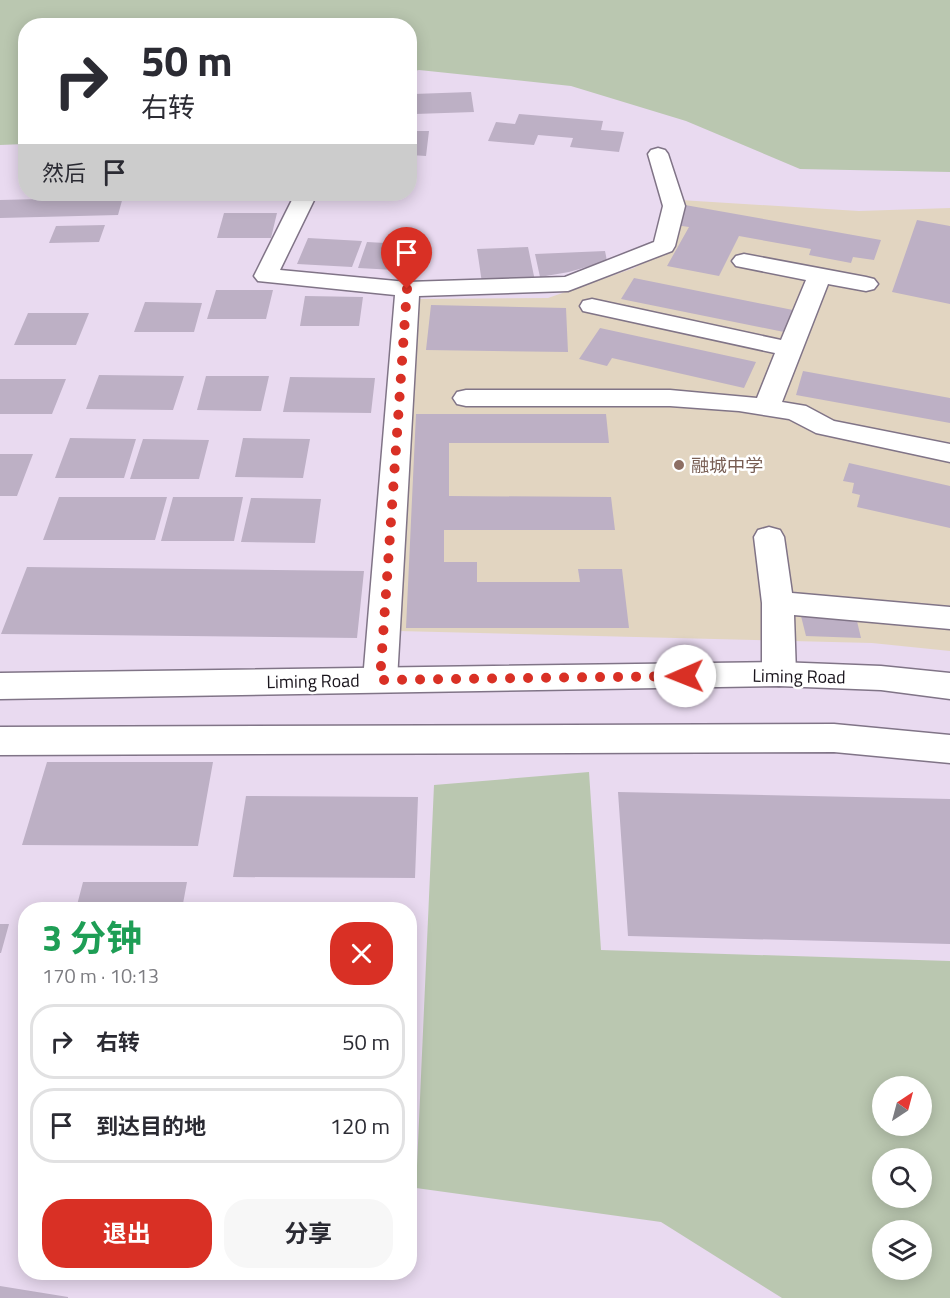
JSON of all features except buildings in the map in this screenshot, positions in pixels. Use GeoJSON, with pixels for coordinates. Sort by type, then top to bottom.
{"type":"FeatureCollection","features":[{"type":"Feature","properties":{"kind":"street"},"geometry":{"type":"LineString","coordinates":[[303,201],[266,276],[407,289],[568,285],[664,246],[674,206],[658,154]]}},
{"type":"Feature","properties":{"kind":"street"},"geometry":{"type":"LineString","coordinates":[[744,261],[866,284]]}},
{"type":"Feature","properties":{"kind":"street"},"geometry":{"type":"LineString","coordinates":[[766,408],[820,275]]}},
{"type":"Feature","properties":{"kind":"street"},"geometry":{"type":"LineString","coordinates":[[380,680],[407,289]]}},
{"type":"Feature","properties":{"kind":"street"},"geometry":{"type":"LineString","coordinates":[[592,306],[790,349]]}},
{"type":"Feature","properties":{"kind":"street"},"geometry":{"type":"LineString","coordinates":[[466,398],[670,398],[739,403],[796,412],[826,427],[950,453]]}},
{"type":"Feature","properties":{"kind":"street"},"geometry":{"type":"LineString","coordinates":[[769,537],[778,603],[779,674]]}},
{"type":"Feature","properties":{"kind":"street"},"geometry":{"type":"LineString","coordinates":[[778,603],[950,618]]}},
{"type":"Feature","properties":{"kind":"street","name":"Liming Road"},"geometry":{"type":"LineString","coordinates":[[0,686],[779,674],[881,678],[950,686]]}},
{"type":"Feature","properties":{"kind":"street"},"geometry":{"type":"LineString","coordinates":[[0,741],[834,738],[950,749]]}},
{"type":"Feature","properties":{"kind":"shaded area","name":"融城中学"},"geometry":{"type":"Polygon","coordinates":[[[680,200],[859,211],[950,208],[950,651],[872,643],[398,631],[416,299],[548,298],[634,268],[668,249],[680,200]]]}},
{"type":"Feature","properties":{"kind":"green space"},"geometry":{"type":"Polygon","coordinates":[[[0,0],[950,0],[950,172],[800,169],[686,121],[571,86],[417,70],[417,18],[18,18],[18,144],[0,145],[0,0]]]}},
{"type":"Feature","properties":{"kind":"green space"},"geometry":{"type":"Polygon","coordinates":[[[589,772],[601,950],[950,961],[950,1298],[782,1298],[661,1222],[417,1188],[434,785],[589,772]]]}},
{"type":"Feature","properties":{"kind":"place","name":"融城中学"},"geometry":{"type":"Point","coordinates":[679,465]}},
{"type":"Feature","properties":{"kind":"route"},"geometry":{"type":"LineString","coordinates":[[407,289],[380,680],[685,676]]}}]}
